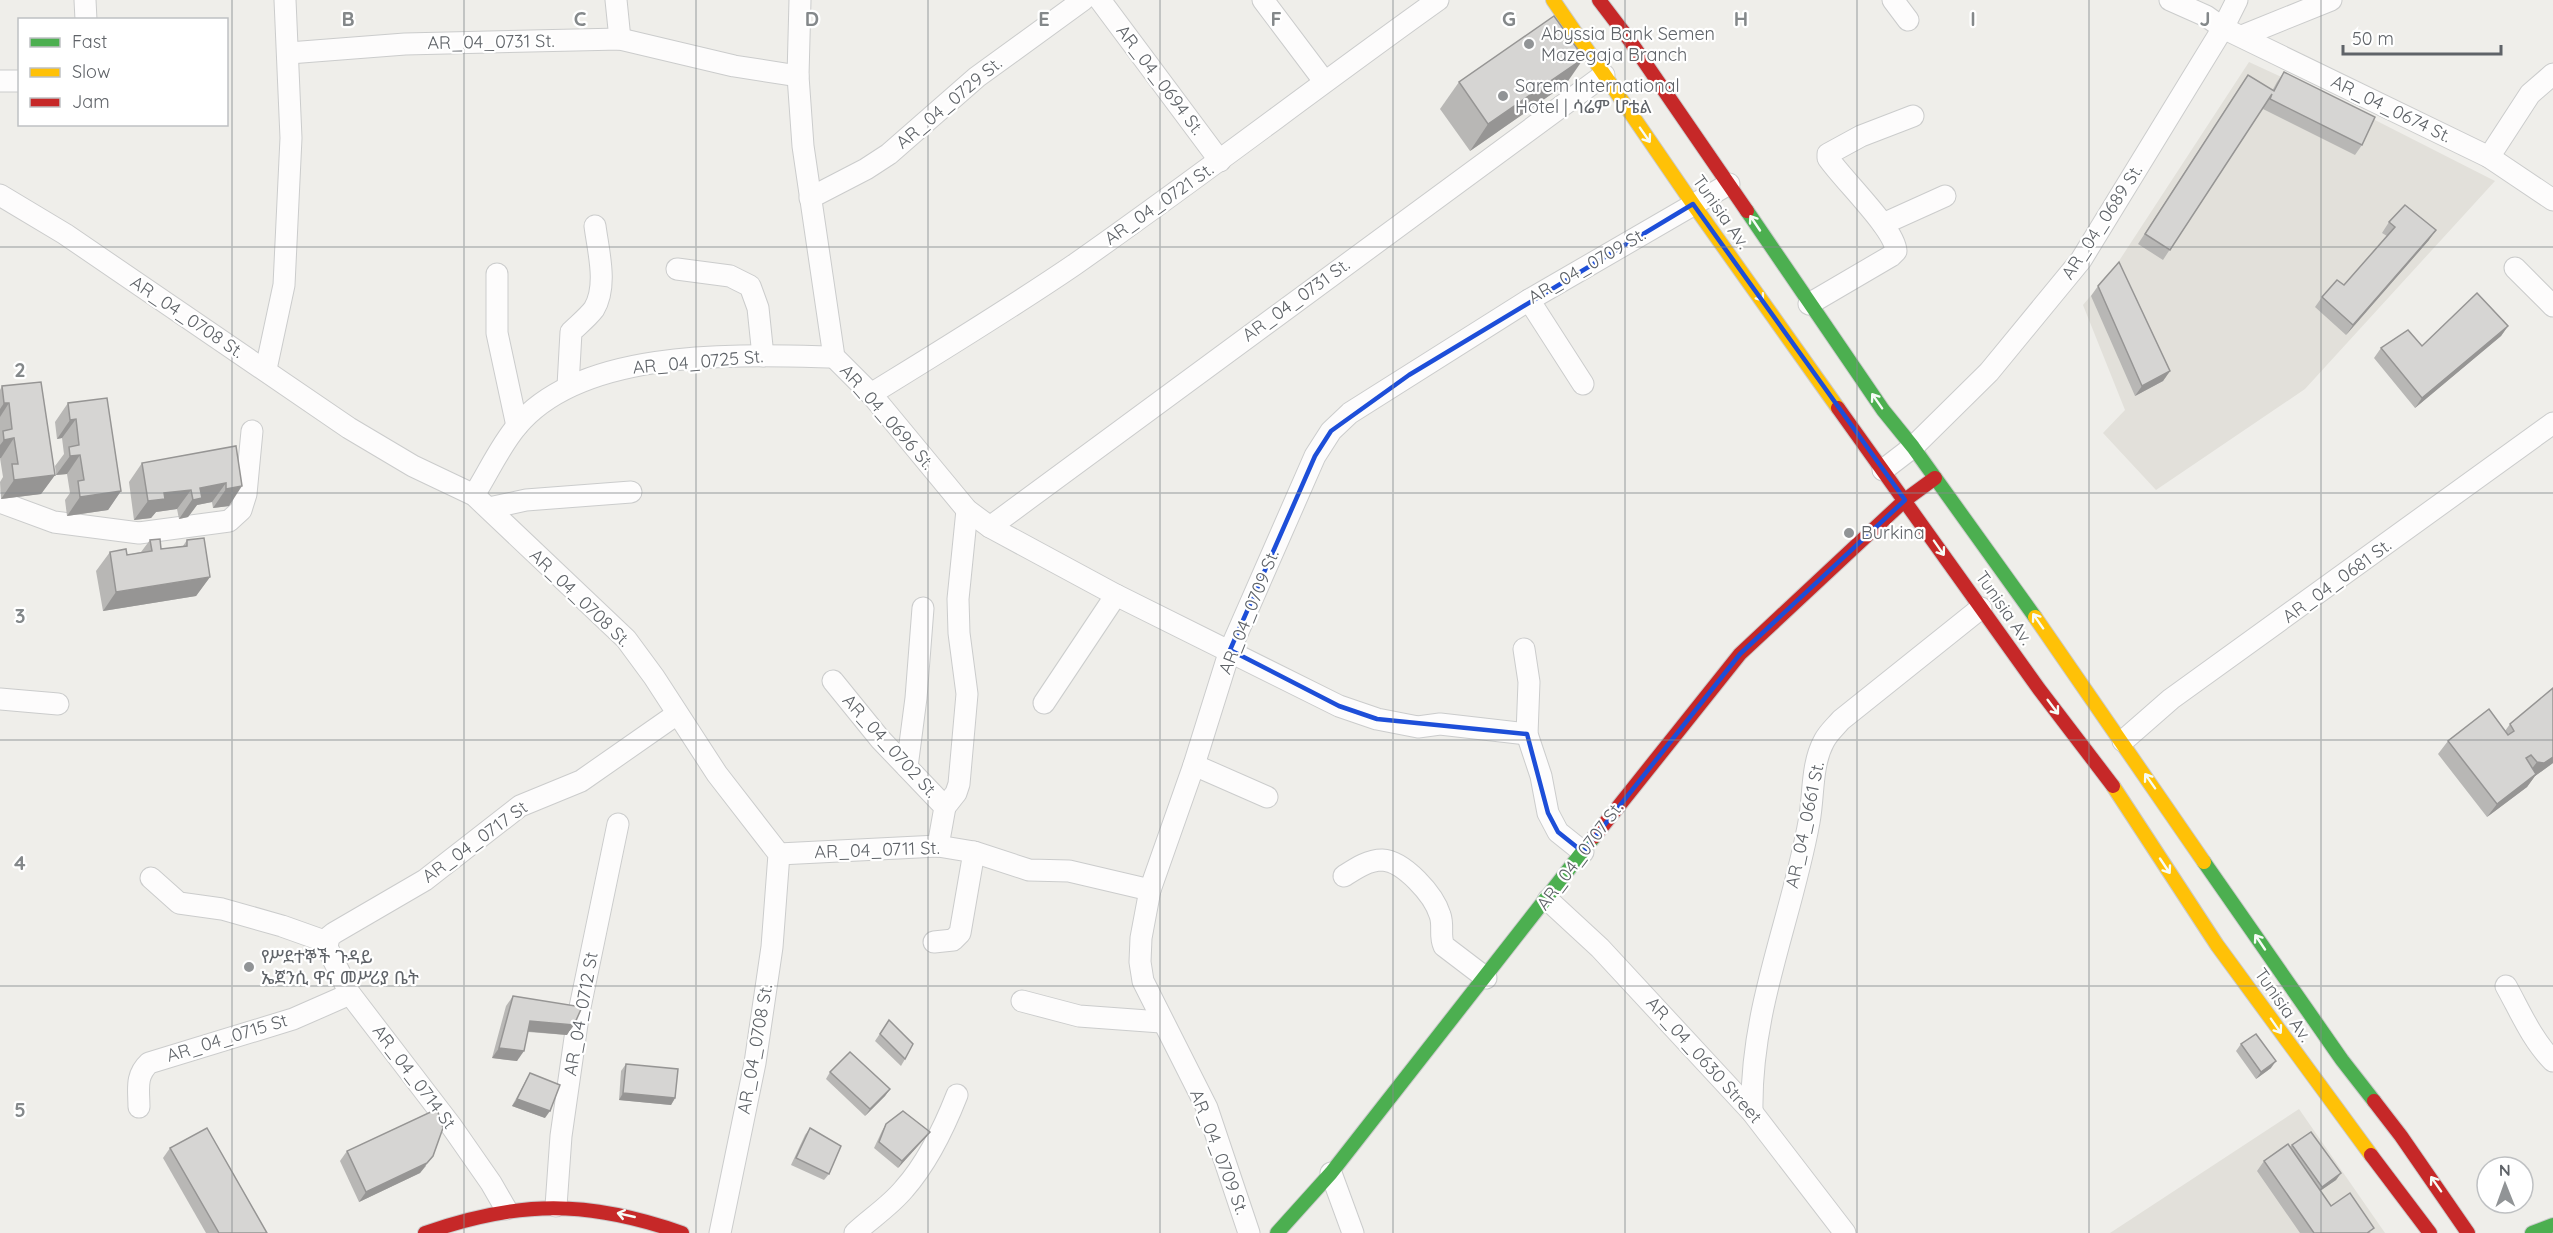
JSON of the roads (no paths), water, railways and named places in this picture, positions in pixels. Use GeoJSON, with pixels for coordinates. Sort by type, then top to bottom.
{"type":"FeatureCollection","features":[{"type":"Feature","properties":{"kind":"main road","name":"Tunisia Av."},"geometry":{"type":"LineString","coordinates":[[1552,0],[1693,204],[1981,608],[2107,778],[2217,945],[2313,1079],[2430,1233]]}},
{"type":"Feature","properties":{"kind":"main road","name":"Tunisia Av."},"geometry":{"type":"LineString","coordinates":[[1608,3],[1809,304],[1883,410],[1913,447],[2122,741],[2328,1040],[2401,1136],[2468,1233]]}},
{"type":"Feature","properties":{"kind":"main road","name":"AR_04_0707 St."},"geometry":{"type":"LineString","coordinates":[[1277,1233],[1331,1173],[1548,900],[1673,736],[1740,654],[1905,500],[1935,478]]}},
{"type":"Feature","properties":{"kind":"main road"},"geometry":{"type":"LineString","coordinates":[[425,1233],[476,1215],[506,1209],[556,1206],[601,1210],[638,1218],[682,1233]]}},
{"type":"Feature","properties":{"kind":"main road"},"geometry":{"type":"LineString","coordinates":[[2532,1233],[2553,1225]]}},
{"type":"Feature","properties":{"kind":"street"},"geometry":{"type":"LineString","coordinates":[[84,0],[86,18]]}},
{"type":"Feature","properties":{"kind":"street"},"geometry":{"type":"LineString","coordinates":[[266,369],[284,285],[291,138],[285,0]]}},
{"type":"Feature","properties":{"kind":"street"},"geometry":{"type":"LineString","coordinates":[[616,0],[620,39]]}},
{"type":"Feature","properties":{"kind":"street","name":"AR_04_0696 St."},"geometry":{"type":"LineString","coordinates":[[800,0],[798,76],[810,198],[834,357],[870,394],[966,510],[990,527],[1116,595],[1339,706],[1377,719],[1418,727],[1440,724],[1527,734]]}},
{"type":"Feature","properties":{"kind":"street","name":"AR_04_0729 St."},"geometry":{"type":"LineString","coordinates":[[810,198],[866,169],[888,154],[977,77],[1083,0]]}},
{"type":"Feature","properties":{"kind":"street","name":"AR_04_0694 St."},"geometry":{"type":"LineString","coordinates":[[1100,0],[1221,161]]}},
{"type":"Feature","properties":{"kind":"street"},"geometry":{"type":"LineString","coordinates":[[1263,0],[1324,81]]}},
{"type":"Feature","properties":{"kind":"street","name":"AR_04_0721 St."},"geometry":{"type":"LineString","coordinates":[[870,394],[967,335],[1072,266],[1221,161],[1324,81],[1438,0]]}},
{"type":"Feature","properties":{"kind":"street"},"geometry":{"type":"LineString","coordinates":[[1893,0],[1908,20]]}},
{"type":"Feature","properties":{"kind":"street","name":"AR_04_0674 St."},"geometry":{"type":"LineString","coordinates":[[2169,0],[2206,16],[2232,32],[2489,157],[2553,200]]}},
{"type":"Feature","properties":{"kind":"street","name":"AR_04_0689 St."},"geometry":{"type":"LineString","coordinates":[[1883,470],[1913,447],[1989,372],[2081,260],[2232,32],[2237,0]]}},
{"type":"Feature","properties":{"kind":"street"},"geometry":{"type":"LineString","coordinates":[[2232,32],[2331,0]]}},
{"type":"Feature","properties":{"kind":"street","name":"AR_04_0731 St."},"geometry":{"type":"LineString","coordinates":[[289,53],[405,44],[620,39],[734,66],[798,76]]}},
{"type":"Feature","properties":{"kind":"street"},"geometry":{"type":"LineString","coordinates":[[2489,157],[2530,94],[2553,74]]}},
{"type":"Feature","properties":{"kind":"street","name":"AR_04_0731 St."},"geometry":{"type":"LineString","coordinates":[[990,527],[1604,75]]}},
{"type":"Feature","properties":{"kind":"street"},"geometry":{"type":"LineString","coordinates":[[0,81],[18,81]]}},
{"type":"Feature","properties":{"kind":"street"},"geometry":{"type":"LineString","coordinates":[[1809,304],[1896,251],[1896,244],[1883,224],[1838,173],[1828,158],[1828,154],[1861,136],[1912,116]]}},
{"type":"Feature","properties":{"kind":"street","name":"AR_04_0709 St."},"geometry":{"type":"LineString","coordinates":[[1249,1233],[1206,1108],[1161,1022],[1143,981],[1140,962],[1141,938],[1150,890],[1194,765],[1230,650],[1315,456],[1331,431],[1350,413],[1529,300],[1729,184]]}},
{"type":"Feature","properties":{"kind":"street","name":"AR_04_0708 St."},"geometry":{"type":"LineString","coordinates":[[0,195],[65,234],[266,369],[349,428],[413,466],[481,502],[626,639],[654,677],[717,774],[779,854],[772,947],[755,1063],[720,1233]]}},
{"type":"Feature","properties":{"kind":"street"},"geometry":{"type":"LineString","coordinates":[[1883,224],[1945,196]]}},
{"type":"Feature","properties":{"kind":"street"},"geometry":{"type":"LineString","coordinates":[[568,386],[571,332],[594,309],[600,292],[595,226]]}},
{"type":"Feature","properties":{"kind":"street"},"geometry":{"type":"LineString","coordinates":[[2515,268],[2553,306]]}},
{"type":"Feature","properties":{"kind":"street"},"geometry":{"type":"LineString","coordinates":[[676,269],[730,276],[750,286],[758,308],[763,356]]}},
{"type":"Feature","properties":{"kind":"street"},"geometry":{"type":"LineString","coordinates":[[497,274],[497,333],[517,426]]}},
{"type":"Feature","properties":{"kind":"street"},"geometry":{"type":"LineString","coordinates":[[1529,300],[1583,384]]}},
{"type":"Feature","properties":{"kind":"street","name":"AR_04_0725 St."},"geometry":{"type":"LineString","coordinates":[[481,502],[517,426],[537,407],[568,386],[617,369],[674,361],[763,356],[834,357]]}},
{"type":"Feature","properties":{"kind":"street","name":"AR_04_0681 St."},"geometry":{"type":"LineString","coordinates":[[2122,741],[2171,699],[2553,423]]}},
{"type":"Feature","properties":{"kind":"street"},"geometry":{"type":"LineString","coordinates":[[0,502],[54,522],[139,533],[229,520],[241,510],[246,494],[252,431]]}},
{"type":"Feature","properties":{"kind":"street"},"geometry":{"type":"LineString","coordinates":[[481,502],[631,492]]}},
{"type":"Feature","properties":{"kind":"street"},"geometry":{"type":"LineString","coordinates":[[945,807],[956,793],[959,784],[967,711],[958,599],[966,510]]}},
{"type":"Feature","properties":{"kind":"street"},"geometry":{"type":"LineString","coordinates":[[1044,704],[1116,595]]}},
{"type":"Feature","properties":{"kind":"street"},"geometry":{"type":"LineString","coordinates":[[906,767],[916,698],[923,608]]}},
{"type":"Feature","properties":{"kind":"street","name":"AR_04_0661 St."},"geometry":{"type":"LineString","coordinates":[[1752,1113],[1753,1063],[1764,998],[1809,822],[1814,776],[1823,742],[1841,720],[1981,608]]}},
{"type":"Feature","properties":{"kind":"street"},"geometry":{"type":"LineString","coordinates":[[1524,649],[1528,682],[1527,734],[1548,813],[1558,832],[1583,852]]}},
{"type":"Feature","properties":{"kind":"street","name":"AR_04_0702 St."},"geometry":{"type":"LineString","coordinates":[[832,681],[906,767],[945,807],[938,846]]}},
{"type":"Feature","properties":{"kind":"street"},"geometry":{"type":"LineString","coordinates":[[0,699],[58,704]]}},
{"type":"Feature","properties":{"kind":"street","name":"AR_04_0717 St"},"geometry":{"type":"LineString","coordinates":[[330,938],[425,880],[519,806],[581,781],[677,714]]}},
{"type":"Feature","properties":{"kind":"street"},"geometry":{"type":"LineString","coordinates":[[1194,765],[1267,797]]}},
{"type":"Feature","properties":{"kind":"street","name":"AR_04_0712 St"},"geometry":{"type":"LineString","coordinates":[[556,1206],[561,1136],[578,1017],[618,824]]}},
{"type":"Feature","properties":{"kind":"street","name":"AR_04_0711 St."},"geometry":{"type":"LineString","coordinates":[[779,854],[938,846],[974,852],[1029,870],[1069,871],[1150,890]]}},
{"type":"Feature","properties":{"kind":"street"},"geometry":{"type":"LineString","coordinates":[[934,942],[953,940],[960,933],[974,852]]}},
{"type":"Feature","properties":{"kind":"street"},"geometry":{"type":"LineString","coordinates":[[1344,876],[1375,861],[1394,863],[1433,898],[1443,927],[1440,939],[1444,946],[1486,978]]}},
{"type":"Feature","properties":{"kind":"street"},"geometry":{"type":"LineString","coordinates":[[152,878],[179,903],[222,909],[330,938]]}},
{"type":"Feature","properties":{"kind":"street","name":"AR_04_0630 Street"},"geometry":{"type":"LineString","coordinates":[[1548,900],[1600,948],[1752,1113],[1838,1230]]}},
{"type":"Feature","properties":{"kind":"street","name":"AR_04_0714 St"},"geometry":{"type":"LineString","coordinates":[[330,938],[327,947],[350,994],[452,1127],[506,1209]]}},
{"type":"Feature","properties":{"kind":"street"},"geometry":{"type":"LineString","coordinates":[[2506,986],[2525,1022],[2545,1053],[2553,1061]]}},
{"type":"Feature","properties":{"kind":"street","name":"AR_04_0715 St"},"geometry":{"type":"LineString","coordinates":[[140,1107],[138,1081],[149,1063],[293,1019],[350,994]]}},
{"type":"Feature","properties":{"kind":"street"},"geometry":{"type":"LineString","coordinates":[[1022,1001],[1079,1016],[1161,1022]]}},
{"type":"Feature","properties":{"kind":"street"},"geometry":{"type":"LineString","coordinates":[[855,1233],[903,1190],[918,1172],[944,1128],[957,1095]]}},
{"type":"Feature","properties":{"kind":"street"},"geometry":{"type":"LineString","coordinates":[[1331,1173],[1353,1233]]}},
{"type":"Feature","properties":{"kind":"place","name":"Abyssia Bank Semen Mazegaja Branch"},"geometry":{"type":"Point","coordinates":[1529,44]}},
{"type":"Feature","properties":{"kind":"place","name":"Sarem International Hotel | ሳሬም ሆቴል"},"geometry":{"type":"Point","coordinates":[1503,96]}},
{"type":"Feature","properties":{"kind":"place","name":"Burkina"},"geometry":{"type":"Point","coordinates":[1849,533]}},
{"type":"Feature","properties":{"kind":"place","name":"የሥደተኞች ጉዳይ ኤጀንሲ ዋና መሥሪያ ቤት"},"geometry":{"type":"Point","coordinates":[249,967]}}]}
